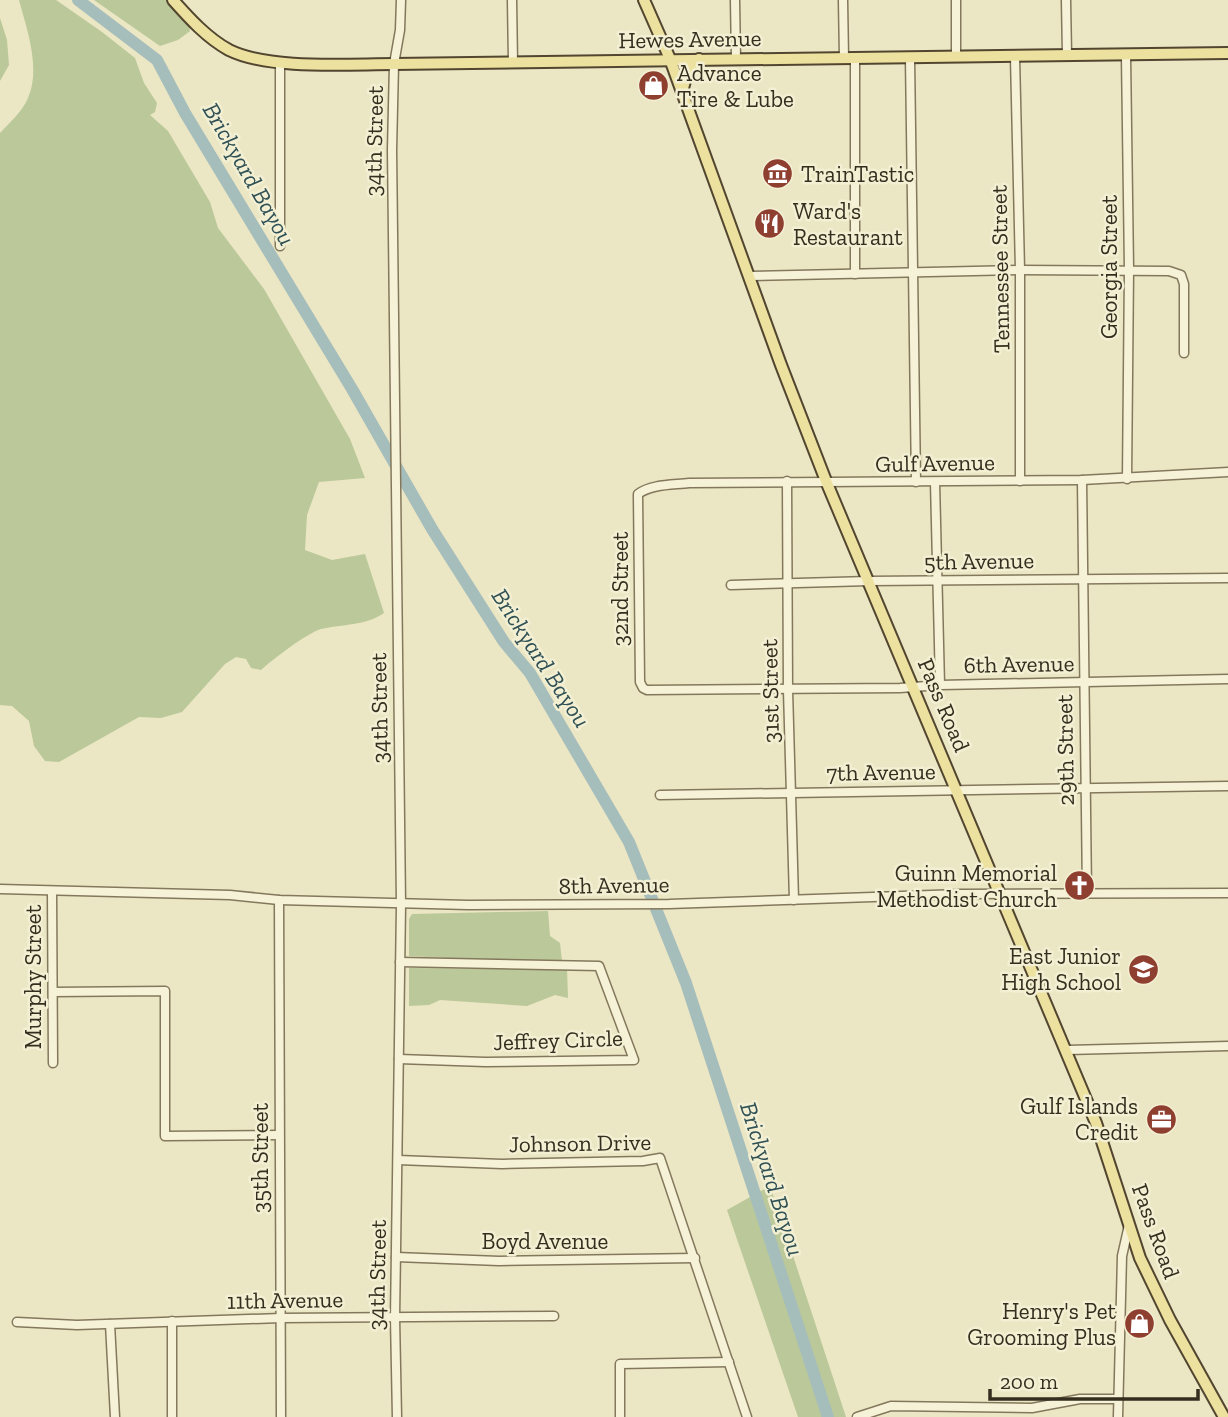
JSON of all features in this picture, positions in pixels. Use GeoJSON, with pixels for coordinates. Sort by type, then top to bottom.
{"type":"FeatureCollection","features":[{"type":"Feature","properties":{"kind":"main road","name":"Hewes Avenue"},"geometry":{"type":"LineString","coordinates":[[173,0],[196,25],[221,45],[249,58],[280,63],[513,63],[1228,53]]}},
{"type":"Feature","properties":{"kind":"main road","name":"Pass Road"},"geometry":{"type":"LineString","coordinates":[[644,0],[670,59],[826,481],[1067,1050],[1155,1290],[1224,1417]]}},
{"type":"Feature","properties":{"kind":"main road"},"geometry":{"type":"LineString","coordinates":[[682,92],[688,70],[699,59]]}},
{"type":"Feature","properties":{"kind":"street","name":"34th Street"},"geometry":{"type":"LineString","coordinates":[[397,1417],[395,1318],[401,905],[392,150],[394,64],[400,30],[401,0]]}},
{"type":"Feature","properties":{"kind":"street"},"geometry":{"type":"LineString","coordinates":[[512,0],[513,63]]}},
{"type":"Feature","properties":{"kind":"street"},"geometry":{"type":"LineString","coordinates":[[735,0],[736,59]]}},
{"type":"Feature","properties":{"kind":"street"},"geometry":{"type":"LineString","coordinates":[[843,0],[849,58],[855,275]]}},
{"type":"Feature","properties":{"kind":"street"},"geometry":{"type":"LineString","coordinates":[[956,0],[956,57]]}},
{"type":"Feature","properties":{"kind":"street"},"geometry":{"type":"LineString","coordinates":[[1066,0],[1067,55]]}},
{"type":"Feature","properties":{"kind":"street","name":"Georgia Street"},"geometry":{"type":"LineString","coordinates":[[1126,56],[1129,269],[1127,479]]}},
{"type":"Feature","properties":{"kind":"street","name":"Tennessee Street"},"geometry":{"type":"LineString","coordinates":[[1015,57],[1020,270],[1020,481]]}},
{"type":"Feature","properties":{"kind":"street"},"geometry":{"type":"LineString","coordinates":[[910,58],[916,482]]}},
{"type":"Feature","properties":{"kind":"street"},"geometry":{"type":"LineString","coordinates":[[280,63],[280,246]]}},
{"type":"Feature","properties":{"kind":"street"},"geometry":{"type":"LineString","coordinates":[[748,276],[1020,270],[1169,271],[1181,275],[1184,284],[1184,353]]}},
{"type":"Feature","properties":{"kind":"street","name":"Gulf Avenue"},"geometry":{"type":"LineString","coordinates":[[643,491],[689,483],[1082,481],[1228,472]]}},
{"type":"Feature","properties":{"kind":"street","name":"31st Street"},"geometry":{"type":"LineString","coordinates":[[787,481],[788,690],[794,900]]}},
{"type":"Feature","properties":{"kind":"street","name":"29th Street"},"geometry":{"type":"LineString","coordinates":[[1082,481],[1087,894]]}},
{"type":"Feature","properties":{"kind":"street"},"geometry":{"type":"LineString","coordinates":[[935,482],[940,685]]}},
{"type":"Feature","properties":{"kind":"street","name":"32nd Street"},"geometry":{"type":"LineString","coordinates":[[643,491],[638,494],[640,682],[643,688]]}},
{"type":"Feature","properties":{"kind":"street","name":"5th Avenue"},"geometry":{"type":"LineString","coordinates":[[731,586],[1228,578]]}},
{"type":"Feature","properties":{"kind":"street","name":"6th Avenue"},"geometry":{"type":"LineString","coordinates":[[643,688],[788,690],[1228,679]]}},
{"type":"Feature","properties":{"kind":"street","name":"7th Avenue"},"geometry":{"type":"LineString","coordinates":[[660,795],[1228,786]]}},
{"type":"Feature","properties":{"kind":"street","name":"8th Avenue"},"geometry":{"type":"LineString","coordinates":[[0,889],[230,895],[279,900],[401,905],[669,904],[1001,894],[1228,893]]}},
{"type":"Feature","properties":{"kind":"street","name":"Murphy Street"},"geometry":{"type":"LineString","coordinates":[[52,891],[53,1063]]}},
{"type":"Feature","properties":{"kind":"street","name":"35th Street"},"geometry":{"type":"LineString","coordinates":[[279,900],[281,1417]]}},
{"type":"Feature","properties":{"kind":"street","name":"Jeffrey Circle"},"geometry":{"type":"LineString","coordinates":[[399,1059],[485,1062],[634,1060],[599,966],[400,962]]}},
{"type":"Feature","properties":{"kind":"street"},"geometry":{"type":"LineString","coordinates":[[53,992],[165,991],[165,1136],[279,1135]]}},
{"type":"Feature","properties":{"kind":"street"},"geometry":{"type":"LineString","coordinates":[[1067,1050],[1228,1046]]}},
{"type":"Feature","properties":{"kind":"street","name":"Johnson Drive"},"geometry":{"type":"LineString","coordinates":[[398,1160],[502,1164],[643,1161],[660,1158],[747,1417]]}},
{"type":"Feature","properties":{"kind":"street"},"geometry":{"type":"LineString","coordinates":[[1118,1417],[1122,1256],[1129,1225]]}},
{"type":"Feature","properties":{"kind":"street","name":"Boyd Avenue"},"geometry":{"type":"LineString","coordinates":[[396,1257],[499,1261],[695,1258]]}},
{"type":"Feature","properties":{"kind":"street","name":"11th Avenue"},"geometry":{"type":"LineString","coordinates":[[17,1321],[66,1325],[281,1318],[554,1316]]}},
{"type":"Feature","properties":{"kind":"street"},"geometry":{"type":"LineString","coordinates":[[172,1321],[172,1417]]}},
{"type":"Feature","properties":{"kind":"street"},"geometry":{"type":"LineString","coordinates":[[110,1324],[115,1417]]}},
{"type":"Feature","properties":{"kind":"street"},"geometry":{"type":"LineString","coordinates":[[620,1417],[620,1364],[729,1362]]}},
{"type":"Feature","properties":{"kind":"street"},"geometry":{"type":"LineString","coordinates":[[857,1417],[891,1406],[1032,1408],[1080,1399],[1118,1399]]}},
{"type":"Feature","properties":{"kind":"street"},"geometry":{"type":"LineString","coordinates":[[907,1405],[907,1417]]}},
{"type":"Feature","properties":{"kind":"green space"},"geometry":{"type":"Polygon","coordinates":[[[19,0],[56,0],[135,58],[144,83],[157,103],[155,112],[150,115],[168,131],[210,202],[218,228],[264,289],[350,439],[365,478],[319,482],[307,515],[305,550],[332,560],[365,554],[384,613],[362,622],[321,629],[290,647],[261,670],[251,668],[246,659],[236,657],[225,664],[182,712],[161,718],[139,717],[59,762],[45,761],[34,746],[29,721],[12,706],[0,705],[0,133],[26,103],[33,74],[29,36],[19,0]]]}},
{"type":"Feature","properties":{"kind":"green space"},"geometry":{"type":"Polygon","coordinates":[[[94,0],[167,0],[189,23],[190,31],[178,40],[160,46],[94,0]]]}},
{"type":"Feature","properties":{"kind":"green space"},"geometry":{"type":"Polygon","coordinates":[[[0,18],[7,40],[9,65],[0,81],[0,18]]]}},
{"type":"Feature","properties":{"kind":"green space"},"geometry":{"type":"Polygon","coordinates":[[[548,911],[550,936],[560,943],[562,961],[409,956],[409,919],[412,914],[548,911]]]}},
{"type":"Feature","properties":{"kind":"green space"},"geometry":{"type":"Polygon","coordinates":[[[409,968],[567,969],[568,998],[555,995],[527,1006],[440,1000],[429,1005],[409,1006],[409,968]]]}},
{"type":"Feature","properties":{"kind":"green space"},"geometry":{"type":"Polygon","coordinates":[[[770,1186],[846,1417],[798,1417],[727,1210],[770,1186]]]}},
{"type":"Feature","properties":{"kind":"waterway","name":"Brickyard Bayou"},"geometry":{"type":"LineString","coordinates":[[78,0],[157,60],[185,113],[352,389],[432,529],[504,642],[530,673],[629,842],[686,983],[828,1417]]}},
{"type":"Feature","properties":{"kind":"place","name":"Advance Tire & Lube"},"geometry":{"type":"Point","coordinates":[654,86]}},
{"type":"Feature","properties":{"kind":"place","name":"TrainTastic"},"geometry":{"type":"Point","coordinates":[778,174]}},
{"type":"Feature","properties":{"kind":"place","name":"Ward's Restaurant"},"geometry":{"type":"Point","coordinates":[770,224]}},
{"type":"Feature","properties":{"kind":"place","name":"Guinn Memorial Methodist Church"},"geometry":{"type":"Point","coordinates":[1080,886]}},
{"type":"Feature","properties":{"kind":"place","name":"East Junior High School"},"geometry":{"type":"Point","coordinates":[1144,969]}},
{"type":"Feature","properties":{"kind":"place","name":"Gulf Islands Credit"},"geometry":{"type":"Point","coordinates":[1161,1119]}},
{"type":"Feature","properties":{"kind":"place","name":"Henry's Pet Grooming Plus"},"geometry":{"type":"Point","coordinates":[1139,1324]}}]}
